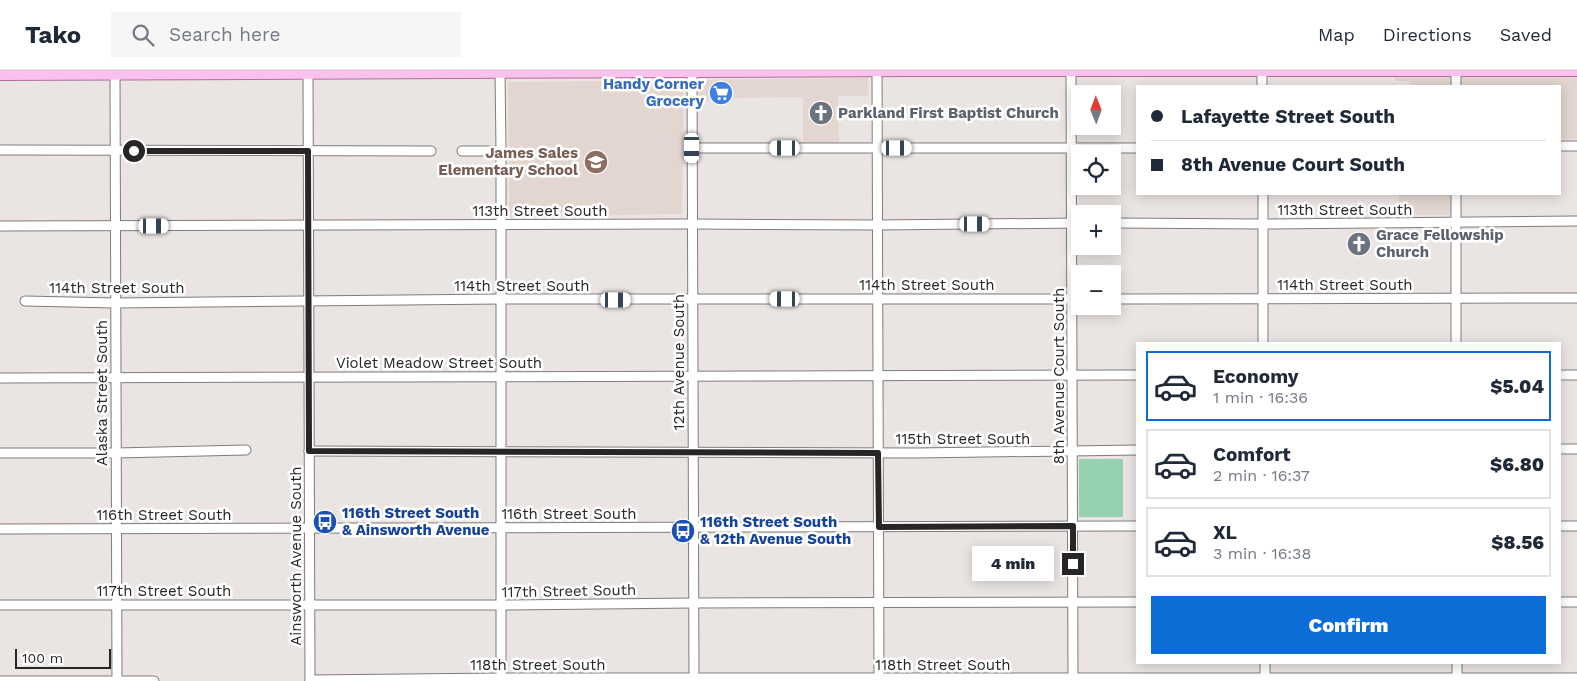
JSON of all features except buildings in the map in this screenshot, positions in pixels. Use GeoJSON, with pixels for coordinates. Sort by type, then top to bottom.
{"type":"FeatureCollection","features":[{"type":"Feature","properties":{"kind":"main road"},"geometry":{"type":"LineString","coordinates":[[0,75],[500,71],[692,73],[743,71],[1577,71]]}},
{"type":"Feature","properties":{"kind":"street"},"geometry":{"type":"LineString","coordinates":[[500,71],[502,151],[501,680]]}},
{"type":"Feature","properties":{"kind":"street","name":"8th Avenue Court South"},"geometry":{"type":"LineString","coordinates":[[1071,71],[1072,145]]}},
{"type":"Feature","properties":{"kind":"street"},"geometry":{"type":"LineString","coordinates":[[1262,71],[1262,85]]}},
{"type":"Feature","properties":{"kind":"street"},"geometry":{"type":"LineString","coordinates":[[1456,71],[1456,85]]}},
{"type":"Feature","properties":{"kind":"street","name":"Ainsworth Avenue South"},"geometry":{"type":"LineString","coordinates":[[308,72],[310,680]]}},
{"type":"Feature","properties":{"kind":"street"},"geometry":{"type":"LineString","coordinates":[[877,72],[879,680]]}},
{"type":"Feature","properties":{"kind":"street","name":"12th Avenue South"},"geometry":{"type":"LineString","coordinates":[[692,73],[694,680]]}},
{"type":"Feature","properties":{"kind":"street","name":"Alaska Street South"},"geometry":{"type":"LineString","coordinates":[[115,75],[116,681]]}},
{"type":"Feature","properties":{"kind":"street"},"geometry":{"type":"LineString","coordinates":[[1561,146],[1577,146]]}},
{"type":"Feature","properties":{"kind":"street"},"geometry":{"type":"LineString","coordinates":[[692,148],[1071,148]]}},
{"type":"Feature","properties":{"kind":"street"},"geometry":{"type":"LineString","coordinates":[[1121,148],[1136,148]]}},
{"type":"Feature","properties":{"kind":"street"},"geometry":{"type":"LineString","coordinates":[[0,150],[432,151]]}},
{"type":"Feature","properties":{"kind":"street"},"geometry":{"type":"LineString","coordinates":[[462,151],[502,151]]}},
{"type":"Feature","properties":{"kind":"street"},"geometry":{"type":"LineString","coordinates":[[1263,195],[1263,342]]}},
{"type":"Feature","properties":{"kind":"street"},"geometry":{"type":"LineString","coordinates":[[1456,195],[1456,342]]}},
{"type":"Feature","properties":{"kind":"street","name":"113th Street South"},"geometry":{"type":"LineString","coordinates":[[1121,223],[1263,224],[1577,221]]}},
{"type":"Feature","properties":{"kind":"street","name":"113th Street South"},"geometry":{"type":"LineString","coordinates":[[0,226],[1071,223]]}},
{"type":"Feature","properties":{"kind":"street","name":"114th Street South"},"geometry":{"type":"LineString","coordinates":[[1121,299],[1577,298]]}},
{"type":"Feature","properties":{"kind":"street","name":"114th Street South"},"geometry":{"type":"LineString","coordinates":[[25,301],[115,303],[693,299],[1071,299]]}},
{"type":"Feature","properties":{"kind":"street","name":"8th Avenue Court South"},"geometry":{"type":"LineString","coordinates":[[1073,680],[1072,376],[1075,315]]}},
{"type":"Feature","properties":{"kind":"street"},"geometry":{"type":"LineString","coordinates":[[1561,375],[1577,374]]}},
{"type":"Feature","properties":{"kind":"street","name":"Violet Meadow Street South"},"geometry":{"type":"LineString","coordinates":[[0,378],[1136,375]]}},
{"type":"Feature","properties":{"kind":"street"},"geometry":{"type":"LineString","coordinates":[[1561,449],[1577,449]]}},
{"type":"Feature","properties":{"kind":"street"},"geometry":{"type":"LineString","coordinates":[[0,453],[246,450]]}},
{"type":"Feature","properties":{"kind":"street","name":"115th Street South"},"geometry":{"type":"LineString","coordinates":[[309,451],[878,453],[1136,450]]}},
{"type":"Feature","properties":{"kind":"street","name":"116th Street South"},"geometry":{"type":"LineString","coordinates":[[0,529],[1136,526]]}},
{"type":"Feature","properties":{"kind":"street"},"geometry":{"type":"LineString","coordinates":[[1561,526],[1577,526]]}},
{"type":"Feature","properties":{"kind":"street","name":"117th Street South"},"geometry":{"type":"LineString","coordinates":[[0,605],[1136,602]]}},
{"type":"Feature","properties":{"kind":"street"},"geometry":{"type":"LineString","coordinates":[[1561,602],[1577,602]]}},
{"type":"Feature","properties":{"kind":"street"},"geometry":{"type":"LineString","coordinates":[[1265,664],[1265,680]]}},
{"type":"Feature","properties":{"kind":"street"},"geometry":{"type":"LineString","coordinates":[[1457,664],[1457,680]]}},
{"type":"Feature","properties":{"kind":"street","name":"118th Street South"},"geometry":{"type":"LineString","coordinates":[[310,680],[1457,680],[1577,678]]}},
{"type":"Feature","properties":{"kind":"street"},"geometry":{"type":"LineString","coordinates":[[0,681],[154,681]]}},
{"type":"Feature","properties":{"kind":"shaded area"},"geometry":{"type":"Polygon","coordinates":[[[1395,70],[1491,70],[1492,77],[1577,76],[1577,139],[1561,139],[1561,85],[1410,85],[1410,81],[1395,81],[1395,70]]]}},
{"type":"Feature","properties":{"kind":"shaded area"},"geometry":{"type":"Polygon","coordinates":[[[868,78],[868,96],[838,96],[839,143],[803,144],[803,97],[733,98],[733,100],[699,101],[699,80],[868,78]]]}},
{"type":"Feature","properties":{"kind":"shaded area","name":"James Sales Elementary School"},"geometry":{"type":"Polygon","coordinates":[[[684,80],[682,214],[509,217],[508,82],[684,80]]]}},
{"type":"Feature","properties":{"kind":"shaded area"},"geometry":{"type":"Polygon","coordinates":[[[1399,195],[1450,195],[1451,215],[1399,215],[1399,195]]]}},
{"type":"Feature","properties":{"kind":"green space"},"geometry":{"type":"Polygon","coordinates":[[[1079,459],[1123,459],[1123,517],[1079,517],[1079,459]]]}},
{"type":"Feature","properties":{"kind":"place","name":"Handy Corner Grocery"},"geometry":{"type":"Point","coordinates":[721,93]}},
{"type":"Feature","properties":{"kind":"place","name":"Parkland First Baptist Church"},"geometry":{"type":"Point","coordinates":[821,113]}},
{"type":"Feature","properties":{"kind":"place","name":"James Sales Elementary School"},"geometry":{"type":"Point","coordinates":[596,162]}},
{"type":"Feature","properties":{"kind":"place","name":"Grace Fellowship Church"},"geometry":{"type":"Point","coordinates":[1359,244]}},
{"type":"Feature","properties":{"kind":"place","name":"116th Street South & Ainsworth Avenue"},"geometry":{"type":"Point","coordinates":[325,522]}},
{"type":"Feature","properties":{"kind":"place","name":"116th Street South & 12th Avenue South"},"geometry":{"type":"Point","coordinates":[683,531]}},
{"type":"Feature","properties":{"kind":"route"},"geometry":{"type":"LineString","coordinates":[[134,151],[308,151],[309,451],[878,453],[879,527],[1073,526],[1073,564]]}}]}
